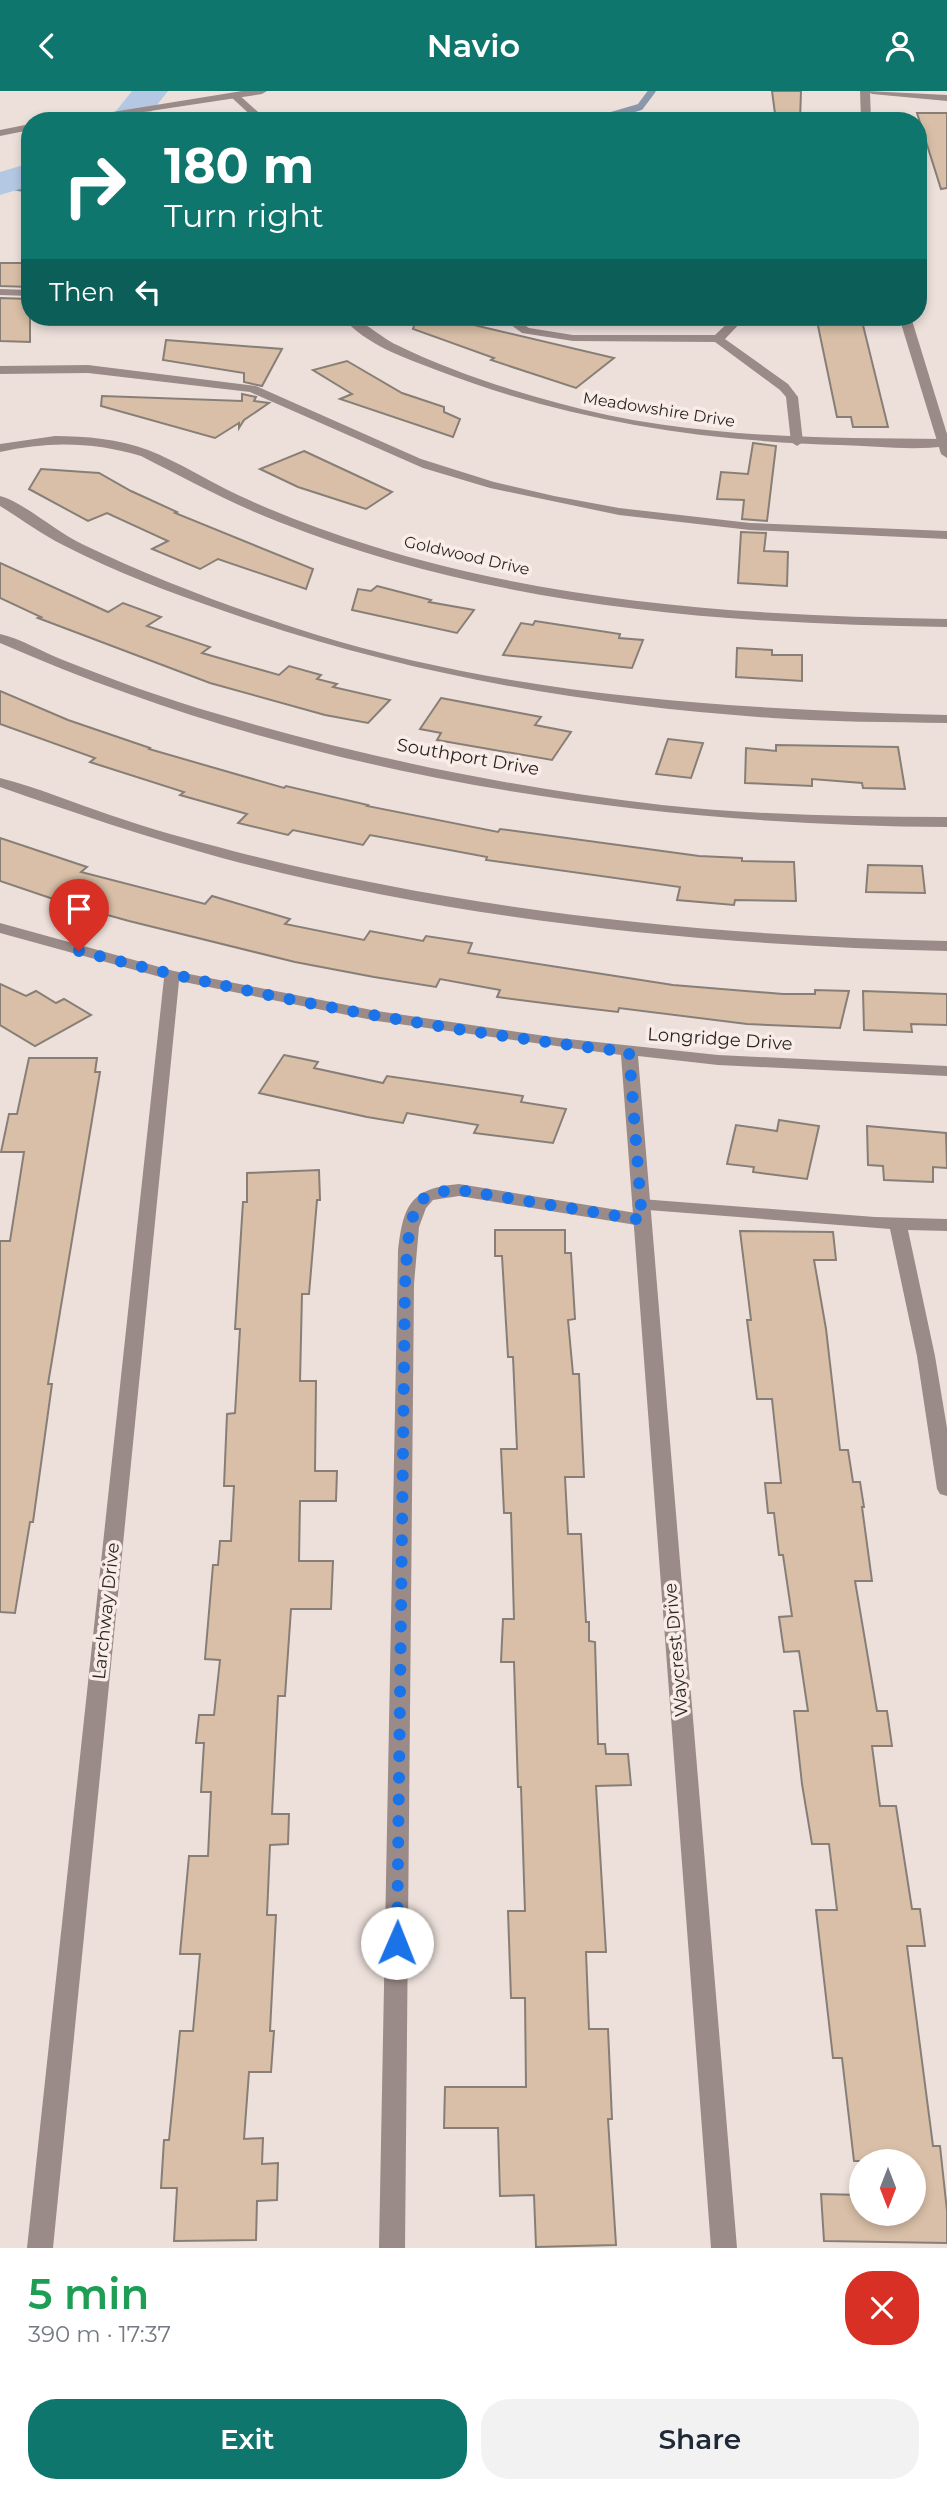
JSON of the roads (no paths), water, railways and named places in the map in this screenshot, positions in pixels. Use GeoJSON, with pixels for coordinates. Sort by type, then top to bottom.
{"type":"FeatureCollection","features":[{"type":"Feature","properties":{"kind":"street"},"geometry":{"type":"LineString","coordinates":[[120,112],[262,91]]}},
{"type":"Feature","properties":{"kind":"street"},"geometry":{"type":"LineString","coordinates":[[865,91],[866,112]]}},
{"type":"Feature","properties":{"kind":"street"},"geometry":{"type":"LineString","coordinates":[[872,91],[947,98]]}},
{"type":"Feature","properties":{"kind":"street"},"geometry":{"type":"LineString","coordinates":[[234,95],[253,112]]}},
{"type":"Feature","properties":{"kind":"street"},"geometry":{"type":"LineString","coordinates":[[0,133],[21,129]]}},
{"type":"Feature","properties":{"kind":"street"},"geometry":{"type":"LineString","coordinates":[[0,292],[21,293]]}},
{"type":"Feature","properties":{"kind":"street","name":"Meadowshire Drive"},"geometry":{"type":"LineString","coordinates":[[359,326],[370,335],[409,355],[525,399],[646,426],[797,442],[945,449]]}},
{"type":"Feature","properties":{"kind":"street"},"geometry":{"type":"LineString","coordinates":[[519,326],[526,331],[573,338],[718,339],[784,387],[792,397],[797,442]]}},
{"type":"Feature","properties":{"kind":"street"},"geometry":{"type":"LineString","coordinates":[[718,339],[731,326]]}},
{"type":"Feature","properties":{"kind":"street"},"geometry":{"type":"LineString","coordinates":[[908,326],[945,449]]}},
{"type":"Feature","properties":{"kind":"street"},"geometry":{"type":"LineString","coordinates":[[0,370],[88,369],[251,389],[275,396],[345,431],[426,465],[497,486],[647,515],[774,528],[947,535]]}},
{"type":"Feature","properties":{"kind":"street","name":"Goldwood Drive"},"geometry":{"type":"LineString","coordinates":[[0,448],[70,439],[120,445],[145,453],[288,522],[397,558],[487,580],[572,596],[763,617],[947,623]]}},
{"type":"Feature","properties":{"kind":"street"},"geometry":{"type":"LineString","coordinates":[[0,500],[65,541],[148,580],[310,637],[416,664],[509,683],[647,703],[775,714],[947,719]]}},
{"type":"Feature","properties":{"kind":"street","name":"Southport Drive"},"geometry":{"type":"LineString","coordinates":[[0,638],[50,661],[136,694],[235,726],[357,756],[475,780],[647,807],[713,814],[862,822],[947,822]]}},
{"type":"Feature","properties":{"kind":"street"},"geometry":{"type":"LineString","coordinates":[[0,782],[119,823],[224,853],[313,875],[465,904],[588,922],[756,938],[947,946]]}},
{"type":"Feature","properties":{"kind":"street","name":"Longridge Drive"},"geometry":{"type":"LineString","coordinates":[[0,928],[172,975],[377,1016],[629,1052],[718,1060],[947,1071]]}},
{"type":"Feature","properties":{"kind":"street","name":"Larchway Drive"},"geometry":{"type":"LineString","coordinates":[[40,2248],[172,975]]}},
{"type":"Feature","properties":{"kind":"street","name":"Waycrest Drive"},"geometry":{"type":"LineString","coordinates":[[629,1052],[724,2248]]}},
{"type":"Feature","properties":{"kind":"street"},"geometry":{"type":"LineString","coordinates":[[392,2248],[405,1284],[410,1226],[416,1207],[434,1193],[459,1190],[642,1213],[947,1225]]}},
{"type":"Feature","properties":{"kind":"street"},"geometry":{"type":"LineString","coordinates":[[898,1224],[924,1344],[947,1489]]}},
{"type":"Feature","properties":{"kind":"waterway"},"geometry":{"type":"LineString","coordinates":[[133,112],[151,91]]}},
{"type":"Feature","properties":{"kind":"waterway"},"geometry":{"type":"LineString","coordinates":[[623,112],[640,107],[652,91]]}},
{"type":"Feature","properties":{"kind":"waterway"},"geometry":{"type":"LineString","coordinates":[[0,184],[21,177]]}},
{"type":"Feature","properties":{"kind":"waterway"},"geometry":{"type":"LineString","coordinates":[[2,184],[21,188]]}}]}
